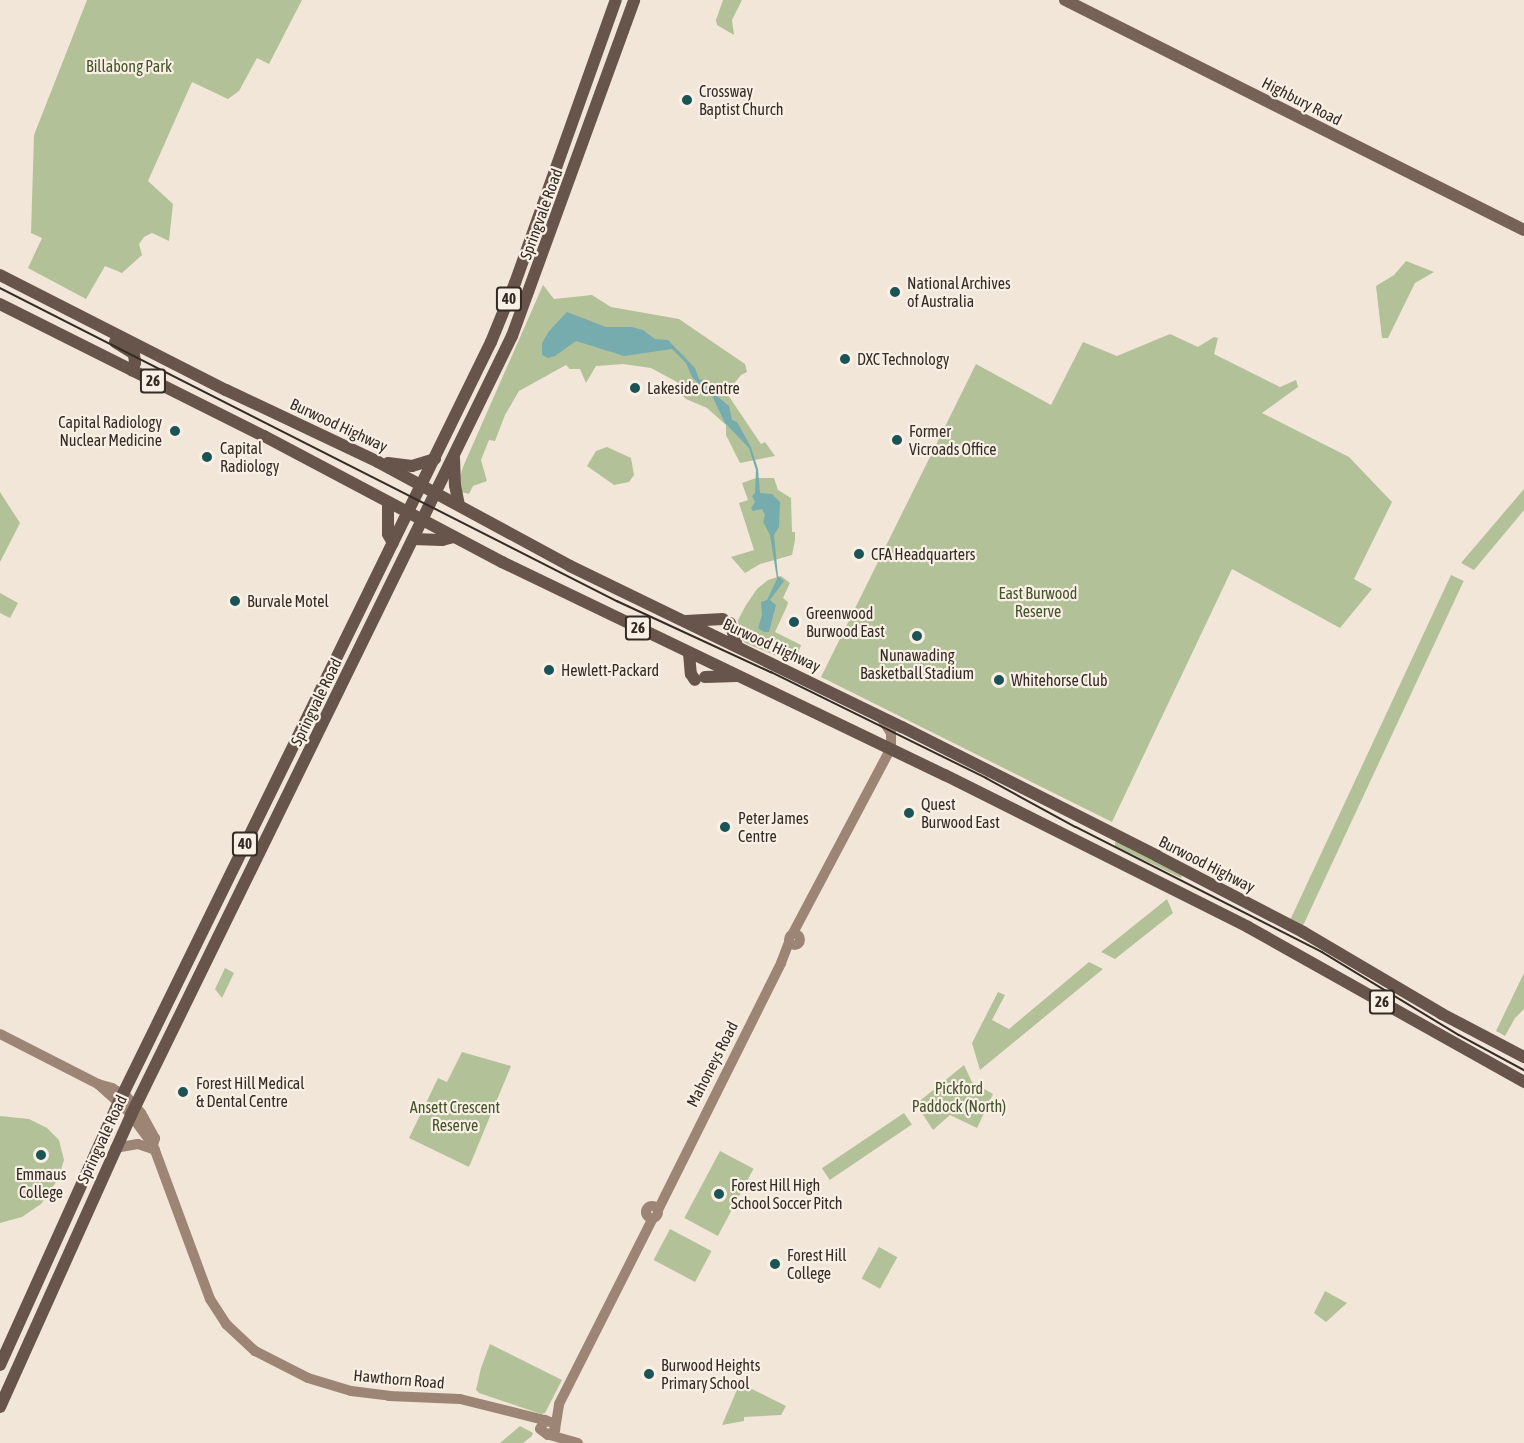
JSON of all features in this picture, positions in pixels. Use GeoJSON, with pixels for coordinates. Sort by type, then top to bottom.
{"type":"FeatureCollection","features":[{"type":"Feature","properties":{"kind":"highway","name":"Springvale Road"},"geometry":{"type":"LineString","coordinates":[[0,1365],[121,1098],[491,342],[515,283],[616,0]]}},
{"type":"Feature","properties":{"kind":"highway","name":"Springvale Road"},"geometry":{"type":"LineString","coordinates":[[0,1407],[133,1110],[512,336],[634,0]]}},
{"type":"Feature","properties":{"kind":"highway","name":"Burwood Highway"},"geometry":{"type":"LineString","coordinates":[[0,275],[250,401],[378,462],[553,557],[880,716],[1103,829],[1303,932],[1442,1014],[1524,1057]]}},
{"type":"Feature","properties":{"kind":"highway","name":"26"},"geometry":{"type":"LineString","coordinates":[[0,304],[453,537],[885,746],[1278,943],[1524,1082]]}},
{"type":"Feature","properties":{"kind":"highway"},"geometry":{"type":"LineString","coordinates":[[99,325],[102,335],[134,354],[135,363],[132,370]]}},
{"type":"Feature","properties":{"kind":"highway"},"geometry":{"type":"LineString","coordinates":[[491,342],[501,344],[512,336]]}},
{"type":"Feature","properties":{"kind":"highway"},"geometry":{"type":"LineString","coordinates":[[454,456],[455,485],[459,505]]}},
{"type":"Feature","properties":{"kind":"highway"},"geometry":{"type":"LineString","coordinates":[[378,462],[412,466],[435,459]]}},
{"type":"Feature","properties":{"kind":"highway"},"geometry":{"type":"LineString","coordinates":[[388,503],[388,534],[393,543]]}},
{"type":"Feature","properties":{"kind":"highway"},"geometry":{"type":"LineString","coordinates":[[413,539],[442,540],[453,537]]}},
{"type":"Feature","properties":{"kind":"highway"},"geometry":{"type":"LineString","coordinates":[[681,621],[727,621],[737,646]]}},
{"type":"Feature","properties":{"kind":"highway"},"geometry":{"type":"LineString","coordinates":[[689,653],[700,678],[741,676]]}},
{"type":"Feature","properties":{"kind":"highway"},"geometry":{"type":"LineString","coordinates":[[1103,829],[1112,842],[1108,857]]}},
{"type":"Feature","properties":{"kind":"highway"},"geometry":{"type":"LineString","coordinates":[[1504,1047],[1524,1066]]}},
{"type":"Feature","properties":{"kind":"main road","name":"Highbury Road"},"geometry":{"type":"LineString","coordinates":[[1065,0],[1524,230]]}},
{"type":"Feature","properties":{"kind":"main road"},"geometry":{"type":"LineString","coordinates":[[880,716],[891,733],[885,746]]}},
{"type":"Feature","properties":{"kind":"main road","name":"Mahoneys Road"},"geometry":{"type":"LineString","coordinates":[[537,1443],[547,1429],[652,1212],[671,1180],[794,939],[876,773],[885,746]]}},
{"type":"Feature","properties":{"kind":"main road","name":"Hawthorn Road"},"geometry":{"type":"LineString","coordinates":[[0,1034],[121,1098],[152,1131],[155,1138],[154,1148],[210,1299],[226,1324],[255,1351],[296,1373],[337,1387],[378,1395],[460,1399],[527,1418],[574,1441]]}},
{"type":"Feature","properties":{"kind":"main road"},"geometry":{"type":"LineString","coordinates":[[115,1148],[138,1144],[154,1148]]}},
{"type":"Feature","properties":{"kind":"green space","name":"Billabong Park"},"geometry":{"type":"Polygon","coordinates":[[[87,0],[302,0],[269,64],[257,58],[239,91],[228,99],[192,82],[148,181],[173,204],[169,241],[152,233],[144,237],[139,244],[142,255],[122,273],[105,266],[86,299],[28,268],[42,238],[31,233],[34,135],[87,0]]]}},
{"type":"Feature","properties":{"kind":"green space"},"geometry":{"type":"Polygon","coordinates":[[[723,0],[742,0],[732,20],[734,35],[717,25],[716,20],[723,0]]]}},
{"type":"Feature","properties":{"kind":"green space"},"geometry":{"type":"Polygon","coordinates":[[[1406,261],[1434,272],[1415,283],[1388,338],[1382,338],[1376,286],[1394,275],[1406,261]]]}},
{"type":"Feature","properties":{"kind":"green space"},"geometry":{"type":"Polygon","coordinates":[[[543,285],[554,299],[592,295],[611,307],[679,319],[745,364],[747,372],[741,375],[728,391],[728,395],[761,444],[765,442],[775,456],[740,463],[726,435],[726,425],[707,408],[686,399],[679,392],[677,382],[651,368],[623,364],[596,366],[586,383],[580,369],[570,369],[566,365],[519,391],[505,415],[495,441],[489,440],[481,460],[487,481],[473,486],[469,494],[462,492],[460,477],[463,467],[543,285]]]}},
{"type":"Feature","properties":{"kind":"green space","name":"East Burwood Reserve"},"geometry":{"type":"Polygon","coordinates":[[[1170,334],[1198,347],[1214,337],[1218,338],[1214,354],[1280,387],[1296,380],[1298,387],[1262,413],[1349,457],[1392,502],[1354,579],[1372,589],[1340,628],[1232,569],[1112,822],[821,677],[976,364],[1051,405],[1083,342],[1117,356],[1170,334]]]}},
{"type":"Feature","properties":{"kind":"green space"},"geometry":{"type":"Polygon","coordinates":[[[607,447],[631,458],[634,475],[629,482],[614,485],[587,466],[596,451],[607,447]]]}},
{"type":"Feature","properties":{"kind":"green space"},"geometry":{"type":"Polygon","coordinates":[[[756,478],[774,478],[778,490],[791,498],[792,532],[795,532],[795,540],[792,555],[760,564],[745,573],[731,557],[754,550],[739,503],[748,500],[742,483],[756,478]]]}},
{"type":"Feature","properties":{"kind":"green space"},"geometry":{"type":"Polygon","coordinates":[[[1524,489],[1524,510],[1474,570],[1461,563],[1524,489]]]}},
{"type":"Feature","properties":{"kind":"green space"},"geometry":{"type":"Polygon","coordinates":[[[0,492],[20,523],[0,562],[0,492]]]}},
{"type":"Feature","properties":{"kind":"green space"},"geometry":{"type":"Polygon","coordinates":[[[1451,575],[1464,581],[1302,927],[1290,921],[1451,575]]]}},
{"type":"Feature","properties":{"kind":"green space"},"geometry":{"type":"Polygon","coordinates":[[[781,576],[790,583],[783,598],[788,602],[775,632],[801,645],[798,654],[804,658],[799,665],[745,643],[740,637],[738,620],[746,605],[757,589],[768,580],[781,576]]]}},
{"type":"Feature","properties":{"kind":"green space"},"geometry":{"type":"Polygon","coordinates":[[[0,593],[18,603],[10,618],[0,613],[0,593]]]}},
{"type":"Feature","properties":{"kind":"green space"},"geometry":{"type":"Polygon","coordinates":[[[1115,842],[1182,875],[1181,878],[1115,846],[1115,842]]]}},
{"type":"Feature","properties":{"kind":"green space"},"geometry":{"type":"Polygon","coordinates":[[[1167,899],[1173,913],[1115,959],[1101,952],[1167,899]]]}},
{"type":"Feature","properties":{"kind":"green space"},"geometry":{"type":"Polygon","coordinates":[[[1089,962],[1103,969],[980,1070],[972,1043],[998,992],[1005,995],[992,1020],[1009,1029],[1089,962]]]}},
{"type":"Feature","properties":{"kind":"green space"},"geometry":{"type":"Polygon","coordinates":[[[225,968],[234,973],[222,998],[215,989],[225,968]]]}},
{"type":"Feature","properties":{"kind":"green space"},"geometry":{"type":"Polygon","coordinates":[[[1524,973],[1524,1009],[1515,1018],[1505,1036],[1496,1031],[1524,973]]]}},
{"type":"Feature","properties":{"kind":"green space","name":"Ansett Crescent Reserve"},"geometry":{"type":"Polygon","coordinates":[[[462,1052],[511,1066],[469,1167],[409,1138],[438,1078],[447,1082],[462,1052]]]}},
{"type":"Feature","properties":{"kind":"green space","name":"Pickford Paddock (North)"},"geometry":{"type":"Polygon","coordinates":[[[964,1065],[972,1082],[993,1094],[977,1128],[950,1115],[933,1130],[916,1104],[964,1065]]]}},
{"type":"Feature","properties":{"kind":"green space"},"geometry":{"type":"Polygon","coordinates":[[[904,1113],[912,1125],[830,1180],[822,1168],[904,1113]]]}},
{"type":"Feature","properties":{"kind":"green space"},"geometry":{"type":"Polygon","coordinates":[[[0,1116],[29,1119],[47,1128],[59,1140],[64,1160],[58,1179],[41,1204],[22,1217],[0,1223],[0,1116]]]}},
{"type":"Feature","properties":{"kind":"green space","name":"Forest Hill High School Soccer Pitch"},"geometry":{"type":"Polygon","coordinates":[[[720,1151],[754,1169],[718,1236],[684,1218],[720,1151]]]}},
{"type":"Feature","properties":{"kind":"green space"},"geometry":{"type":"Polygon","coordinates":[[[670,1229],[711,1251],[695,1282],[654,1260],[670,1229]]]}},
{"type":"Feature","properties":{"kind":"green space"},"geometry":{"type":"Polygon","coordinates":[[[879,1247],[897,1257],[880,1289],[862,1278],[879,1247]]]}},
{"type":"Feature","properties":{"kind":"green space"},"geometry":{"type":"Polygon","coordinates":[[[1325,1291],[1347,1303],[1326,1322],[1314,1313],[1325,1291]]]}},
{"type":"Feature","properties":{"kind":"green space"},"geometry":{"type":"Polygon","coordinates":[[[490,1344],[562,1380],[545,1413],[541,1414],[476,1390],[490,1344]]]}},
{"type":"Feature","properties":{"kind":"green space"},"geometry":{"type":"Polygon","coordinates":[[[742,1384],[786,1406],[781,1415],[744,1417],[744,1421],[722,1425],[739,1385],[742,1384]]]}},
{"type":"Feature","properties":{"kind":"green space"},"geometry":{"type":"Polygon","coordinates":[[[520,1426],[533,1433],[532,1436],[523,1443],[500,1443],[520,1426]]]}},
{"type":"Feature","properties":{"kind":"water"},"geometry":{"type":"Polygon","coordinates":[[[567,312],[606,327],[632,327],[643,330],[655,339],[668,340],[695,368],[699,379],[705,381],[711,391],[729,406],[732,420],[737,422],[751,447],[758,469],[760,493],[772,494],[780,502],[779,527],[774,535],[778,576],[784,581],[770,600],[776,605],[769,632],[758,628],[762,615],[761,602],[767,600],[777,579],[770,535],[763,522],[765,515],[762,509],[753,511],[751,508],[755,502],[752,496],[755,493],[756,470],[749,448],[725,423],[713,398],[692,377],[686,363],[672,349],[624,356],[576,341],[555,356],[548,358],[542,355],[542,343],[549,331],[567,312]]]}},
{"type":"Feature","properties":{"kind":"tram line"},"geometry":{"type":"LineString","coordinates":[[0,288],[617,601],[771,672],[986,778],[1076,827],[1322,952],[1459,1035],[1524,1070]]}},
{"type":"Feature","properties":{"kind":"place","name":"Crossway Baptist Church"},"geometry":{"type":"Point","coordinates":[687,100]}},
{"type":"Feature","properties":{"kind":"place","name":"National Archives of Australia"},"geometry":{"type":"Point","coordinates":[895,292]}},
{"type":"Feature","properties":{"kind":"place","name":"DXC Technology"},"geometry":{"type":"Point","coordinates":[845,359]}},
{"type":"Feature","properties":{"kind":"place","name":"Lakeside Centre"},"geometry":{"type":"Point","coordinates":[635,388]}},
{"type":"Feature","properties":{"kind":"place","name":"Capital Radiology Nuclear Medicine"},"geometry":{"type":"Point","coordinates":[175,431]}},
{"type":"Feature","properties":{"kind":"place","name":"Former Vicroads Office"},"geometry":{"type":"Point","coordinates":[897,440]}},
{"type":"Feature","properties":{"kind":"place","name":"Capital Radiology"},"geometry":{"type":"Point","coordinates":[207,457]}},
{"type":"Feature","properties":{"kind":"place","name":"CFA Headquarters"},"geometry":{"type":"Point","coordinates":[859,554]}},
{"type":"Feature","properties":{"kind":"place","name":"Burvale Motel"},"geometry":{"type":"Point","coordinates":[235,601]}},
{"type":"Feature","properties":{"kind":"place","name":"Greenwood Burwood East"},"geometry":{"type":"Point","coordinates":[794,622]}},
{"type":"Feature","properties":{"kind":"place","name":"Nunawading Basketball Stadium"},"geometry":{"type":"Point","coordinates":[917,636]}},
{"type":"Feature","properties":{"kind":"place","name":"Hewlett-Packard"},"geometry":{"type":"Point","coordinates":[549,670]}},
{"type":"Feature","properties":{"kind":"place","name":"Whitehorse Club"},"geometry":{"type":"Point","coordinates":[999,680]}},
{"type":"Feature","properties":{"kind":"place","name":"Quest Burwood East"},"geometry":{"type":"Point","coordinates":[909,813]}},
{"type":"Feature","properties":{"kind":"place","name":"Peter James Centre"},"geometry":{"type":"Point","coordinates":[725,827]}},
{"type":"Feature","properties":{"kind":"place","name":"Forest Hill Medical & Dental Centre"},"geometry":{"type":"Point","coordinates":[183,1092]}},
{"type":"Feature","properties":{"kind":"place","name":"Emmaus College"},"geometry":{"type":"Point","coordinates":[41,1155]}},
{"type":"Feature","properties":{"kind":"place","name":"Forest Hill High School Soccer Pitch"},"geometry":{"type":"Point","coordinates":[719,1194]}},
{"type":"Feature","properties":{"kind":"place","name":"Forest Hill College"},"geometry":{"type":"Point","coordinates":[775,1264]}},
{"type":"Feature","properties":{"kind":"place","name":"Burwood Heights Primary School"},"geometry":{"type":"Point","coordinates":[649,1374]}}]}
